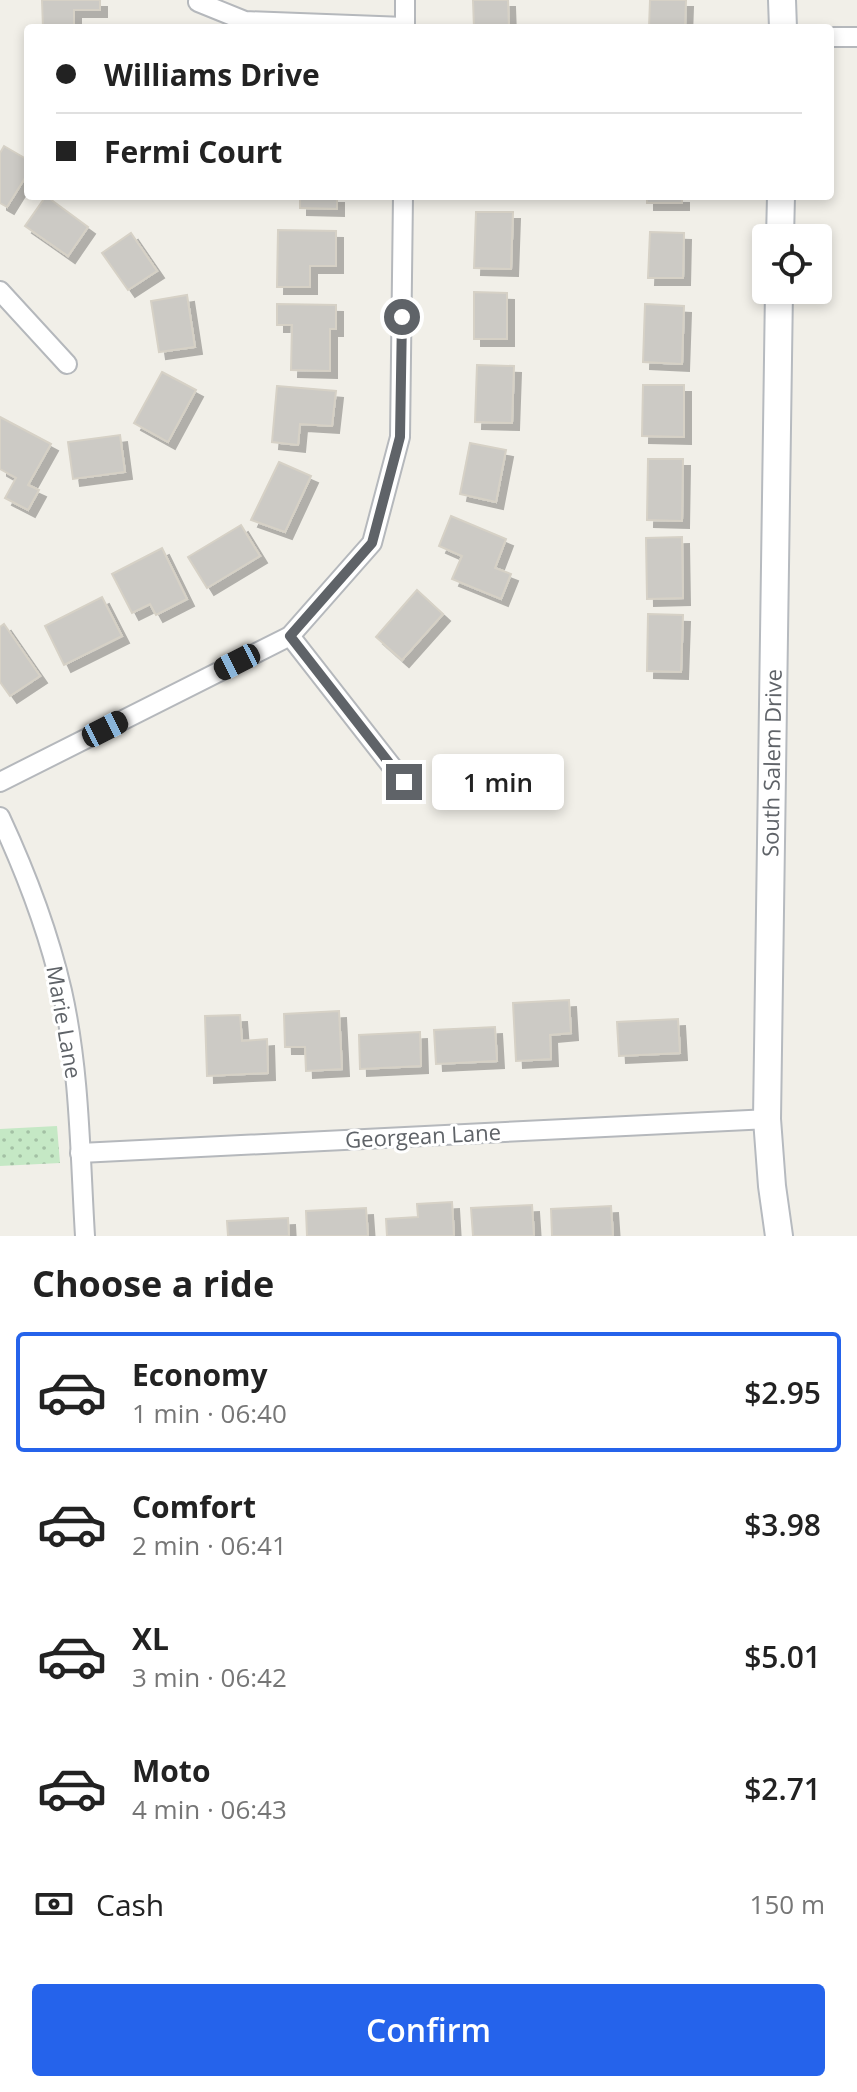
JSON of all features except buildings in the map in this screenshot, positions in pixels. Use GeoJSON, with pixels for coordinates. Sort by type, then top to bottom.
{"type":"FeatureCollection","features":[{"type":"Feature","properties":{"kind":"street"},"geometry":{"type":"LineString","coordinates":[[405,0],[405,24]]}},
{"type":"Feature","properties":{"kind":"street"},"geometry":{"type":"LineString","coordinates":[[782,0],[783,24]]}},
{"type":"Feature","properties":{"kind":"street"},"geometry":{"type":"LineString","coordinates":[[198,2],[245,21],[325,24]]}},
{"type":"Feature","properties":{"kind":"street"},"geometry":{"type":"LineString","coordinates":[[834,37],[857,37]]}},
{"type":"Feature","properties":{"kind":"street"},"geometry":{"type":"LineString","coordinates":[[0,782],[290,636],[372,543],[400,437],[403,200]]}},
{"type":"Feature","properties":{"kind":"street"},"geometry":{"type":"LineString","coordinates":[[780,224],[781,200]]}},
{"type":"Feature","properties":{"kind":"street"},"geometry":{"type":"LineString","coordinates":[[0,291],[67,364]]}},
{"type":"Feature","properties":{"kind":"street","name":"South Salem Drive"},"geometry":{"type":"LineString","coordinates":[[779,304],[767,1119],[779,1236]]}},
{"type":"Feature","properties":{"kind":"street"},"geometry":{"type":"LineString","coordinates":[[290,636],[404,782]]}},
{"type":"Feature","properties":{"kind":"street","name":"Marie Lane"},"geometry":{"type":"LineString","coordinates":[[0,817],[38,909],[63,993],[75,1077],[85,1236]]}},
{"type":"Feature","properties":{"kind":"street","name":"Georgean Lane"},"geometry":{"type":"LineString","coordinates":[[80,1153],[767,1119]]}},
{"type":"Feature","properties":{"kind":"green space"},"geometry":{"type":"Polygon","coordinates":[[[57,1126],[60,1163],[0,1166],[0,1129],[57,1126]]]}},
{"type":"Feature","properties":{"kind":"route"},"geometry":{"type":"LineString","coordinates":[[402,317],[400,437],[372,543],[290,636],[404,782]]}}]}
